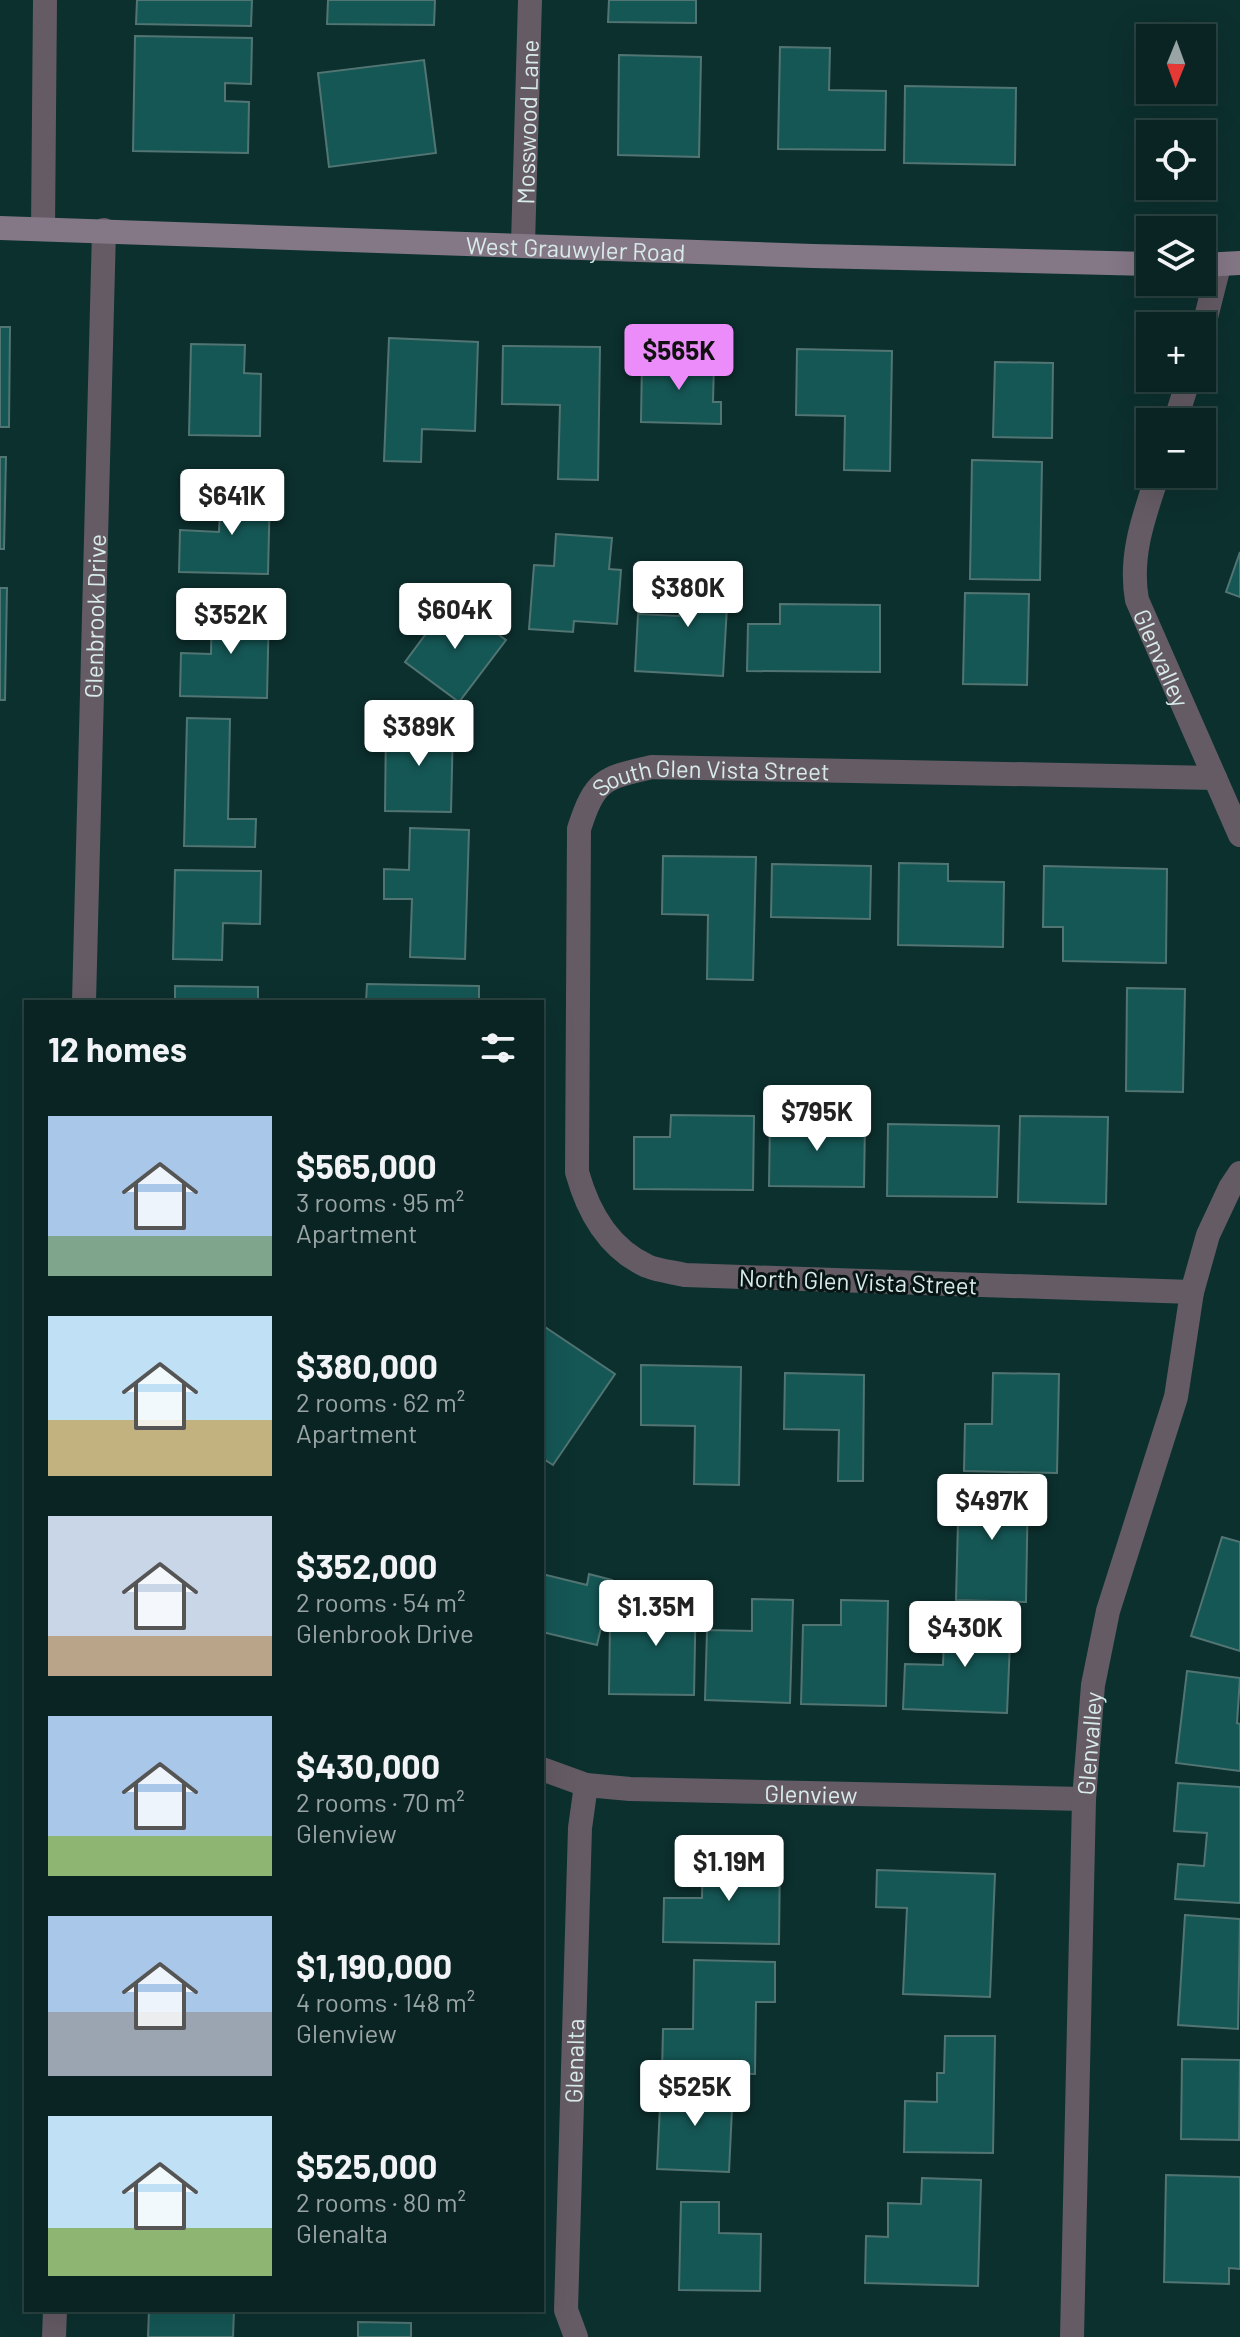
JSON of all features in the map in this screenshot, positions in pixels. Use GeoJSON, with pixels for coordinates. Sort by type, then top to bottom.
{"type":"FeatureCollection","features":[{"type":"Feature","properties":{"kind":"main road","name":"West Grauwyler Road"},"geometry":{"type":"LineString","coordinates":[[0,228],[813,256],[1136,264]]}},
{"type":"Feature","properties":{"kind":"street"},"geometry":{"type":"LineString","coordinates":[[43,229],[45,0]]}},
{"type":"Feature","properties":{"kind":"street","name":"Mosswood Lane"},"geometry":{"type":"LineString","coordinates":[[523,244],[530,0]]}},
{"type":"Feature","properties":{"kind":"street","name":"Glenbrook Drive"},"geometry":{"type":"LineString","coordinates":[[84,1000],[104,230]]}},
{"type":"Feature","properties":{"kind":"street"},"geometry":{"type":"LineString","coordinates":[[1208,312],[1220,265]]}},
{"type":"Feature","properties":{"kind":"street","name":"Glenvalley"},"geometry":{"type":"LineString","coordinates":[[1154,488],[1133,561],[1137,600],[1240,835]]}},
{"type":"Feature","properties":{"kind":"street","name":"South Glen Vista Street"},"geometry":{"type":"LineString","coordinates":[[577,1172],[579,829],[588,802],[610,776],[652,767],[1215,778]]}},
{"type":"Feature","properties":{"kind":"street","name":"North Glen Vista Street"},"geometry":{"type":"LineString","coordinates":[[577,1172],[583,1193],[605,1235],[648,1266],[685,1275],[1192,1292]]}},
{"type":"Feature","properties":{"kind":"street","name":"Glenvalley"},"geometry":{"type":"LineString","coordinates":[[1072,2337],[1084,1799],[1088,1731],[1100,1644],[1176,1397],[1192,1292],[1208,1235],[1240,1173]]}},
{"type":"Feature","properties":{"kind":"street","name":"Glenview"},"geometry":{"type":"LineString","coordinates":[[544,1770],[586,1785],[630,1789],[1084,1799]]}},
{"type":"Feature","properties":{"kind":"street","name":"Glenalta"},"geometry":{"type":"LineString","coordinates":[[576,2337],[566,2310],[580,1828],[586,1785]]}},
{"type":"Feature","properties":{"kind":"street"},"geometry":{"type":"LineString","coordinates":[[54,2337],[55,2312]]}},
{"type":"Feature","properties":{"kind":"building"},"geometry":{"type":"Polygon","coordinates":[[[137,0],[252,0],[251,26],[136,24],[137,0]]]}},
{"type":"Feature","properties":{"kind":"building"},"geometry":{"type":"Polygon","coordinates":[[[328,0],[435,0],[434,25],[327,24],[328,0]]]}},
{"type":"Feature","properties":{"kind":"building"},"geometry":{"type":"Polygon","coordinates":[[[609,0],[696,0],[696,23],[608,22],[609,0]]]}},
{"type":"Feature","properties":{"kind":"building"},"geometry":{"type":"Polygon","coordinates":[[[135,36],[252,38],[251,84],[225,83],[225,101],[249,102],[248,153],[133,151],[135,36]]]}},
{"type":"Feature","properties":{"kind":"building"},"geometry":{"type":"Polygon","coordinates":[[[780,47],[830,48],[829,90],[886,91],[885,150],[778,149],[780,47]]]}},
{"type":"Feature","properties":{"kind":"building"},"geometry":{"type":"Polygon","coordinates":[[[619,55],[701,57],[699,157],[618,155],[619,55]]]}},
{"type":"Feature","properties":{"kind":"building"},"geometry":{"type":"Polygon","coordinates":[[[424,60],[436,153],[329,167],[318,73],[424,60]]]}},
{"type":"Feature","properties":{"kind":"building"},"geometry":{"type":"Polygon","coordinates":[[[905,86],[1016,88],[1015,165],[904,163],[905,86]]]}},
{"type":"Feature","properties":{"kind":"building"},"geometry":{"type":"Polygon","coordinates":[[[0,327],[10,327],[9,427],[0,427],[0,327]]]}},
{"type":"Feature","properties":{"kind":"building"},"geometry":{"type":"Polygon","coordinates":[[[389,338],[478,342],[475,431],[422,429],[421,462],[384,461],[389,338]]]}},
{"type":"Feature","properties":{"kind":"building"},"geometry":{"type":"Polygon","coordinates":[[[191,344],[245,345],[244,373],[261,374],[260,436],[189,435],[191,344]]]}},
{"type":"Feature","properties":{"kind":"building"},"geometry":{"type":"Polygon","coordinates":[[[503,346],[600,347],[598,480],[558,479],[560,405],[502,404],[503,346]]]}},
{"type":"Feature","properties":{"kind":"building"},"geometry":{"type":"Polygon","coordinates":[[[797,349],[892,351],[890,471],[844,470],[845,416],[796,415],[797,349]]]}},
{"type":"Feature","properties":{"kind":"building"},"geometry":{"type":"Polygon","coordinates":[[[642,360],[714,361],[713,402],[721,402],[721,424],[641,422],[642,360]]]}},
{"type":"Feature","properties":{"kind":"building"},"geometry":{"type":"Polygon","coordinates":[[[995,362],[1053,363],[1052,438],[993,437],[995,362]]]}},
{"type":"Feature","properties":{"kind":"building"},"geometry":{"type":"Polygon","coordinates":[[[0,457],[6,457],[4,549],[0,549],[0,457]]]}},
{"type":"Feature","properties":{"kind":"building"},"geometry":{"type":"Polygon","coordinates":[[[972,460],[1042,462],[1040,580],[970,579],[972,460]]]}},
{"type":"Feature","properties":{"kind":"building"},"geometry":{"type":"Polygon","coordinates":[[[221,488],[270,489],[268,574],[179,572],[180,530],[219,532],[221,488]]]}},
{"type":"Feature","properties":{"kind":"building"},"geometry":{"type":"Polygon","coordinates":[[[556,534],[612,538],[609,569],[621,570],[617,624],[574,621],[573,632],[529,629],[534,565],[554,566],[556,534]]]}},
{"type":"Feature","properties":{"kind":"building"},"geometry":{"type":"Polygon","coordinates":[[[1240,552],[1240,597],[1226,592],[1240,552]]]}},
{"type":"Feature","properties":{"kind":"building"},"geometry":{"type":"Polygon","coordinates":[[[681,570],[729,572],[723,676],[635,671],[638,614],[679,616],[681,570]]]}},
{"type":"Feature","properties":{"kind":"building"},"geometry":{"type":"Polygon","coordinates":[[[0,588],[7,588],[5,700],[0,700],[0,588]]]}},
{"type":"Feature","properties":{"kind":"building"},"geometry":{"type":"Polygon","coordinates":[[[965,593],[1029,594],[1027,685],[963,684],[965,593]]]}},
{"type":"Feature","properties":{"kind":"building"},"geometry":{"type":"Polygon","coordinates":[[[451,600],[506,640],[459,702],[405,662],[451,600]]]}},
{"type":"Feature","properties":{"kind":"building"},"geometry":{"type":"Polygon","coordinates":[[[780,604],[880,605],[880,672],[747,671],[748,624],[780,624],[780,604]]]}},
{"type":"Feature","properties":{"kind":"building"},"geometry":{"type":"Polygon","coordinates":[[[212,605],[269,606],[267,698],[180,696],[181,653],[211,654],[212,605]]]}},
{"type":"Feature","properties":{"kind":"building"},"geometry":{"type":"Polygon","coordinates":[[[187,718],[230,719],[228,819],[256,819],[255,847],[184,846],[187,718]]]}},
{"type":"Feature","properties":{"kind":"building"},"geometry":{"type":"Polygon","coordinates":[[[386,724],[453,725],[451,812],[385,811],[386,724]]]}},
{"type":"Feature","properties":{"kind":"building"},"geometry":{"type":"Polygon","coordinates":[[[410,828],[469,830],[465,959],[410,957],[412,899],[384,899],[384,869],[409,870],[410,828]]]}},
{"type":"Feature","properties":{"kind":"building"},"geometry":{"type":"Polygon","coordinates":[[[663,856],[756,857],[753,980],[707,979],[708,915],[662,914],[663,856]]]}},
{"type":"Feature","properties":{"kind":"building"},"geometry":{"type":"Polygon","coordinates":[[[899,863],[948,864],[948,881],[1004,882],[1003,947],[898,945],[899,863]]]}},
{"type":"Feature","properties":{"kind":"building"},"geometry":{"type":"Polygon","coordinates":[[[772,864],[871,866],[870,919],[771,917],[772,864]]]}},
{"type":"Feature","properties":{"kind":"building"},"geometry":{"type":"Polygon","coordinates":[[[1044,866],[1167,869],[1166,963],[1063,961],[1063,927],[1043,927],[1044,866]]]}},
{"type":"Feature","properties":{"kind":"building"},"geometry":{"type":"Polygon","coordinates":[[[175,870],[261,871],[260,924],[223,923],[222,960],[173,959],[175,870]]]}},
{"type":"Feature","properties":{"kind":"building"},"geometry":{"type":"Polygon","coordinates":[[[367,984],[479,986],[479,1000],[366,1000],[367,984]]]}},
{"type":"Feature","properties":{"kind":"building"},"geometry":{"type":"Polygon","coordinates":[[[175,986],[258,987],[258,1000],[175,1000],[175,986]]]}},
{"type":"Feature","properties":{"kind":"building"},"geometry":{"type":"Polygon","coordinates":[[[1127,988],[1185,989],[1183,1092],[1126,1091],[1127,988]]]}},
{"type":"Feature","properties":{"kind":"building"},"geometry":{"type":"Polygon","coordinates":[[[671,1115],[754,1116],[753,1190],[634,1189],[634,1137],[670,1137],[671,1115]]]}},
{"type":"Feature","properties":{"kind":"building"},"geometry":{"type":"Polygon","coordinates":[[[1020,1116],[1108,1117],[1106,1204],[1018,1202],[1020,1116]]]}},
{"type":"Feature","properties":{"kind":"building"},"geometry":{"type":"Polygon","coordinates":[[[770,1119],[865,1121],[864,1187],[769,1186],[770,1119]]]}},
{"type":"Feature","properties":{"kind":"building"},"geometry":{"type":"Polygon","coordinates":[[[888,1124],[999,1126],[997,1197],[887,1196],[888,1124]]]}},
{"type":"Feature","properties":{"kind":"building"},"geometry":{"type":"Polygon","coordinates":[[[544,1326],[615,1374],[553,1465],[544,1459],[544,1326]]]}},
{"type":"Feature","properties":{"kind":"building"},"geometry":{"type":"Polygon","coordinates":[[[641,1365],[741,1367],[739,1485],[694,1484],[695,1426],[641,1425],[641,1365]]]}},
{"type":"Feature","properties":{"kind":"building"},"geometry":{"type":"Polygon","coordinates":[[[785,1373],[864,1375],[863,1481],[838,1481],[839,1430],[784,1429],[785,1373]]]}},
{"type":"Feature","properties":{"kind":"building"},"geometry":{"type":"Polygon","coordinates":[[[993,1373],[1059,1374],[1057,1473],[964,1471],[965,1424],[992,1424],[993,1373]]]}},
{"type":"Feature","properties":{"kind":"building"},"geometry":{"type":"Polygon","coordinates":[[[959,1483],[1028,1484],[1026,1602],[956,1600],[959,1483]]]}},
{"type":"Feature","properties":{"kind":"building"},"geometry":{"type":"Polygon","coordinates":[[[1222,1537],[1240,1542],[1240,1651],[1191,1636],[1222,1537]]]}},
{"type":"Feature","properties":{"kind":"building"},"geometry":{"type":"Polygon","coordinates":[[[544,1574],[587,1585],[589,1574],[612,1580],[597,1645],[544,1632],[544,1574]]]}},
{"type":"Feature","properties":{"kind":"building"},"geometry":{"type":"Polygon","coordinates":[[[657,1587],[696,1587],[694,1695],[609,1694],[610,1621],[657,1621],[657,1587]]]}},
{"type":"Feature","properties":{"kind":"building"},"geometry":{"type":"Polygon","coordinates":[[[752,1599],[793,1600],[790,1703],[705,1700],[707,1630],[752,1631],[752,1599]]]}},
{"type":"Feature","properties":{"kind":"building"},"geometry":{"type":"Polygon","coordinates":[[[841,1600],[888,1601],[886,1706],[801,1704],[803,1625],[841,1625],[841,1600]]]}},
{"type":"Feature","properties":{"kind":"building"},"geometry":{"type":"Polygon","coordinates":[[[945,1616],[1011,1619],[1007,1713],[903,1709],[905,1664],[943,1665],[945,1616]]]}},
{"type":"Feature","properties":{"kind":"building"},"geometry":{"type":"Polygon","coordinates":[[[1187,1671],[1240,1678],[1237,1723],[1240,1724],[1240,1771],[1176,1763],[1187,1671]]]}},
{"type":"Feature","properties":{"kind":"building"},"geometry":{"type":"Polygon","coordinates":[[[1178,1783],[1240,1787],[1240,1903],[1175,1899],[1178,1864],[1204,1866],[1207,1833],[1174,1831],[1178,1783]]]}},
{"type":"Feature","properties":{"kind":"building"},"geometry":{"type":"Polygon","coordinates":[[[703,1852],[780,1854],[779,1944],[663,1942],[664,1898],[702,1898],[703,1852]]]}},
{"type":"Feature","properties":{"kind":"building"},"geometry":{"type":"Polygon","coordinates":[[[877,1870],[995,1874],[990,1997],[903,1994],[907,1908],[876,1907],[877,1870]]]}},
{"type":"Feature","properties":{"kind":"building"},"geometry":{"type":"Polygon","coordinates":[[[1185,1915],[1240,1919],[1238,2029],[1178,2025],[1185,1915]]]}},
{"type":"Feature","properties":{"kind":"building"},"geometry":{"type":"Polygon","coordinates":[[[694,1960],[775,1962],[775,2002],[756,2002],[755,2074],[662,2072],[663,2029],[693,2029],[694,1960]]]}},
{"type":"Feature","properties":{"kind":"building"},"geometry":{"type":"Polygon","coordinates":[[[945,2036],[995,2036],[993,2153],[904,2152],[905,2101],[937,2102],[937,2073],[944,2073],[945,2036]]]}},
{"type":"Feature","properties":{"kind":"building"},"geometry":{"type":"Polygon","coordinates":[[[1182,2059],[1240,2060],[1239,2140],[1181,2139],[1182,2059]]]}},
{"type":"Feature","properties":{"kind":"building"},"geometry":{"type":"Polygon","coordinates":[[[661,2085],[733,2088],[729,2172],[657,2169],[661,2085]]]}},
{"type":"Feature","properties":{"kind":"building"},"geometry":{"type":"Polygon","coordinates":[[[1166,2175],[1240,2177],[1240,2269],[1229,2268],[1229,2284],[1164,2282],[1166,2175]]]}},
{"type":"Feature","properties":{"kind":"building"},"geometry":{"type":"Polygon","coordinates":[[[922,2178],[981,2180],[978,2286],[865,2283],[866,2236],[888,2237],[888,2203],[921,2204],[922,2178]]]}},
{"type":"Feature","properties":{"kind":"building"},"geometry":{"type":"Polygon","coordinates":[[[681,2202],[719,2202],[719,2233],[761,2234],[760,2291],[679,2290],[681,2202]]]}},
{"type":"Feature","properties":{"kind":"building"},"geometry":{"type":"Polygon","coordinates":[[[149,2312],[234,2312],[233,2337],[148,2337],[149,2312]]]}},
{"type":"Feature","properties":{"kind":"building"},"geometry":{"type":"Polygon","coordinates":[[[358,2322],[411,2323],[411,2337],[358,2337],[358,2322]]]}}]}
